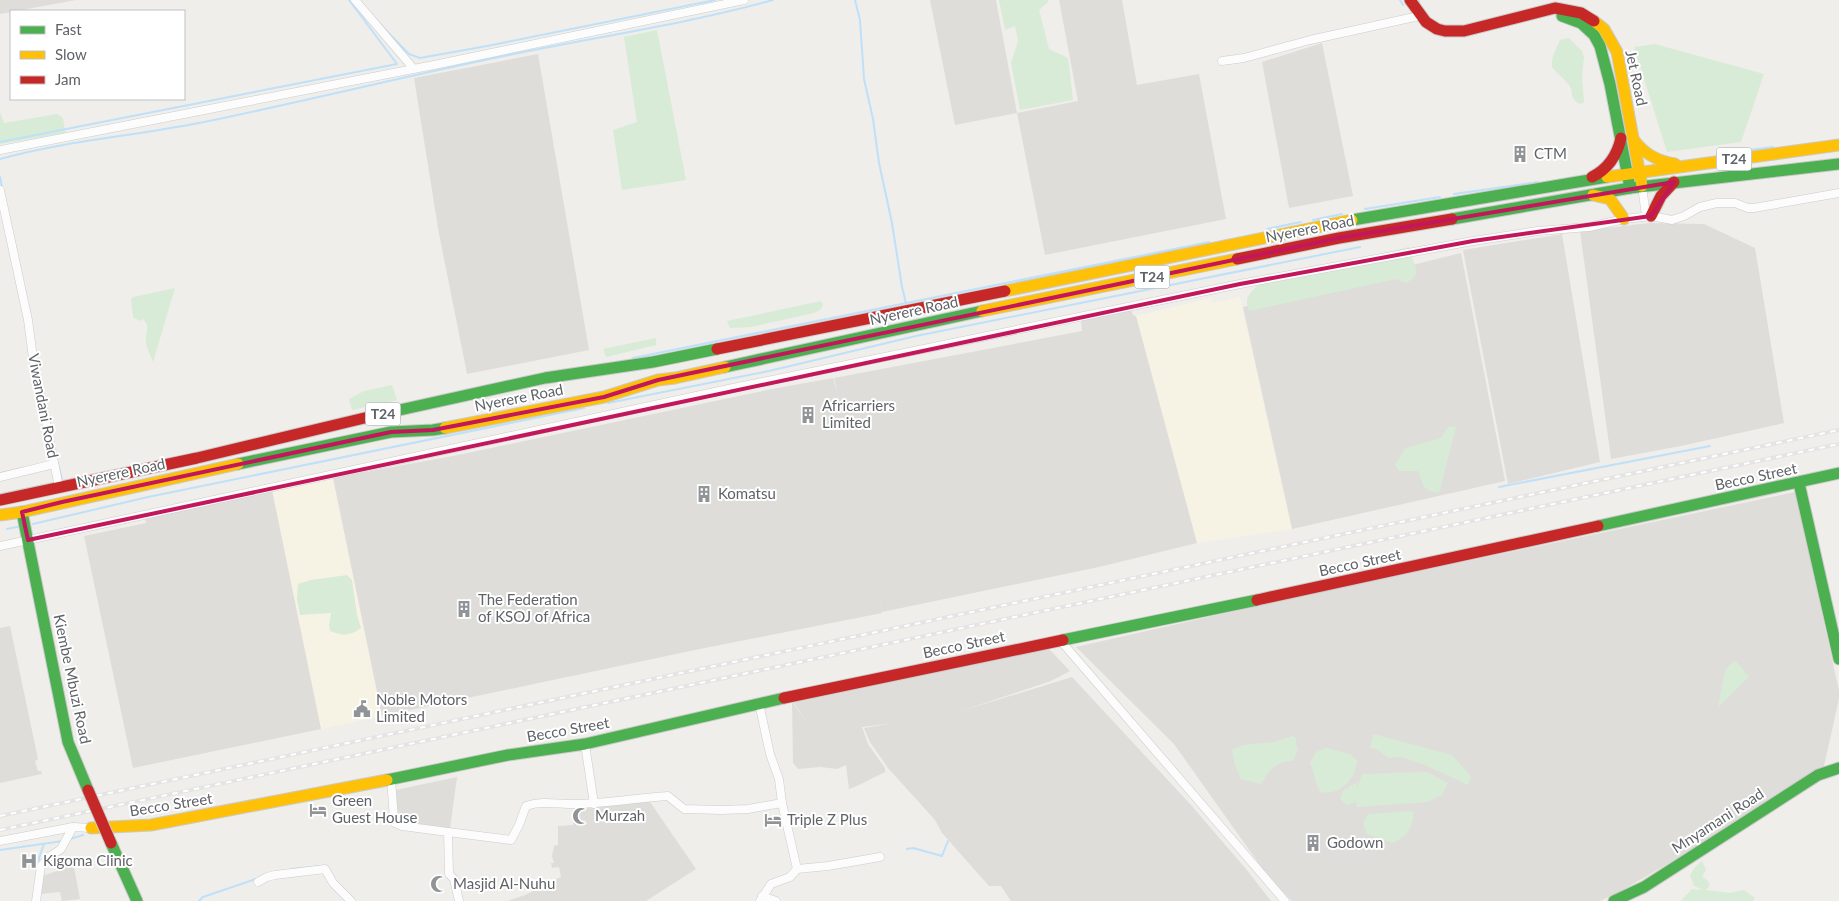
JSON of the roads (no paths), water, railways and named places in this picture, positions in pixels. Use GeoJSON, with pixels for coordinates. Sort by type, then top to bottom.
{"type":"FeatureCollection","features":[{"type":"Feature","properties":{"kind":"main road","name":"Jet Road"},"geometry":{"type":"LineString","coordinates":[[1410,0],[1419,16],[1428,26],[1450,33],[1555,8],[1581,13],[1604,29],[1617,52],[1633,138],[1634,172],[1631,192]]}},
{"type":"Feature","properties":{"kind":"main road","name":"Jet Road"},"geometry":{"type":"LineString","coordinates":[[1500,22],[1552,15],[1566,16],[1581,22],[1594,35],[1603,55],[1621,138],[1634,172],[1642,186]]}},
{"type":"Feature","properties":{"kind":"main road"},"geometry":{"type":"LineString","coordinates":[[1584,180],[1605,170],[1615,156],[1621,138]]}},
{"type":"Feature","properties":{"kind":"main road"},"geometry":{"type":"LineString","coordinates":[[1633,138],[1637,146],[1652,158],[1673,164],[1688,165]]}},
{"type":"Feature","properties":{"kind":"main road","name":"Nyerere Road"},"geometry":{"type":"LineString","coordinates":[[0,500],[222,453],[472,392],[595,369],[681,357],[1348,221],[1634,172],[1839,145]]}},
{"type":"Feature","properties":{"kind":"main road","name":"Nyerere Road"},"geometry":{"type":"LineString","coordinates":[[0,515],[22,512],[168,478],[391,432],[433,430],[604,397],[658,380],[675,378],[895,329],[1338,238],[1592,194],[1631,192],[1642,186],[1839,164]]}},
{"type":"Feature","properties":{"kind":"main road"},"geometry":{"type":"LineString","coordinates":[[1649,216],[1661,196],[1674,182]]}},
{"type":"Feature","properties":{"kind":"main road"},"geometry":{"type":"LineString","coordinates":[[1592,194],[1610,199],[1624,219]]}},
{"type":"Feature","properties":{"kind":"main road","name":"Becco Street"},"geometry":{"type":"LineString","coordinates":[[91,828],[151,825],[508,755],[585,744],[759,704],[1304,590],[1839,474]]}},
{"type":"Feature","properties":{"kind":"main road"},"geometry":{"type":"LineString","coordinates":[[1799,483],[1839,658]]}},
{"type":"Feature","properties":{"kind":"main road","name":"Kiembe Mbuzi Road"},"geometry":{"type":"LineString","coordinates":[[22,512],[62,716],[71,749],[137,901]]}},
{"type":"Feature","properties":{"kind":"main road","name":"Mnyamani Road"},"geometry":{"type":"LineString","coordinates":[[1614,901],[1644,887],[1818,776],[1839,768]]}},
{"type":"Feature","properties":{"kind":"street"},"geometry":{"type":"LineString","coordinates":[[354,0],[413,68]]}},
{"type":"Feature","properties":{"kind":"street"},"geometry":{"type":"LineString","coordinates":[[0,150],[439,64],[744,0]]}},
{"type":"Feature","properties":{"kind":"street"},"geometry":{"type":"LineString","coordinates":[[1222,61],[1244,58],[1310,40],[1419,16]]}},
{"type":"Feature","properties":{"kind":"street","name":"Jet Road"},"geometry":{"type":"LineString","coordinates":[[1642,186],[1649,216]]}},
{"type":"Feature","properties":{"kind":"street","name":"Viwandani Road"},"geometry":{"type":"LineString","coordinates":[[0,190],[29,326],[59,487]]}},
{"type":"Feature","properties":{"kind":"street"},"geometry":{"type":"LineString","coordinates":[[0,546],[723,390],[1240,284],[1473,241],[1538,231],[1589,227],[1624,219],[1649,216],[1672,220],[1700,207],[1717,203],[1735,202],[1748,208],[1754,208],[1839,193]]}},
{"type":"Feature","properties":{"kind":"street"},"geometry":{"type":"LineString","coordinates":[[0,477],[54,464]]}},
{"type":"Feature","properties":{"kind":"street"},"geometry":{"type":"LineString","coordinates":[[1060,640],[1285,901]]}},
{"type":"Feature","properties":{"kind":"street"},"geometry":{"type":"LineString","coordinates":[[759,704],[770,754],[779,779],[782,803],[797,869]]}},
{"type":"Feature","properties":{"kind":"street"},"geometry":{"type":"LineString","coordinates":[[585,744],[594,804]]}},
{"type":"Feature","properties":{"kind":"street"},"geometry":{"type":"LineString","coordinates":[[391,779],[395,823],[402,826],[511,840],[526,806],[555,802],[574,805],[594,804],[668,796],[684,808],[722,810],[748,809],[782,803]]}},
{"type":"Feature","properties":{"kind":"street"},"geometry":{"type":"LineString","coordinates":[[0,842],[73,827],[91,828]]}},
{"type":"Feature","properties":{"kind":"street"},"geometry":{"type":"LineString","coordinates":[[36,901],[41,866],[49,857],[61,849],[73,827]]}},
{"type":"Feature","properties":{"kind":"street"},"geometry":{"type":"LineString","coordinates":[[448,832],[449,874],[454,879],[459,901]]}},
{"type":"Feature","properties":{"kind":"street"},"geometry":{"type":"LineString","coordinates":[[776,901],[761,898],[771,884],[790,877],[797,869],[819,868],[880,857]]}},
{"type":"Feature","properties":{"kind":"street"},"geometry":{"type":"LineString","coordinates":[[258,882],[275,875],[325,869],[333,883],[351,901]]}},
{"type":"Feature","properties":{"kind":"waterway"},"geometry":{"type":"LineString","coordinates":[[0,142],[397,64],[349,0]]}},
{"type":"Feature","properties":{"kind":"waterway"},"geometry":{"type":"LineString","coordinates":[[377,21],[409,54],[420,58],[715,0]]}},
{"type":"Feature","properties":{"kind":"waterway"},"geometry":{"type":"LineString","coordinates":[[0,159],[74,143],[199,123],[470,63],[674,23],[773,0]]}},
{"type":"Feature","properties":{"kind":"waterway"},"geometry":{"type":"LineString","coordinates":[[855,0],[860,20],[864,79],[906,303]]}},
{"type":"Feature","properties":{"kind":"waterway"},"geometry":{"type":"LineString","coordinates":[[1400,0],[1403,5]]}},
{"type":"Feature","properties":{"kind":"waterway"},"geometry":{"type":"LineString","coordinates":[[1418,0],[1420,5]]}},
{"type":"Feature","properties":{"kind":"waterway"},"geometry":{"type":"LineString","coordinates":[[1740,151],[1773,147]]}},
{"type":"Feature","properties":{"kind":"waterway"},"geometry":{"type":"LineString","coordinates":[[0,177],[2,187]]}},
{"type":"Feature","properties":{"kind":"waterway"},"geometry":{"type":"LineString","coordinates":[[1454,194],[1538,182]]}},
{"type":"Feature","properties":{"kind":"waterway"},"geometry":{"type":"LineString","coordinates":[[1365,209],[1440,197]]}},
{"type":"Feature","properties":{"kind":"waterway"},"geometry":{"type":"LineString","coordinates":[[1313,220],[1342,214]]}},
{"type":"Feature","properties":{"kind":"waterway"},"geometry":{"type":"LineString","coordinates":[[1267,229],[1301,222]]}},
{"type":"Feature","properties":{"kind":"waterway"},"geometry":{"type":"LineString","coordinates":[[633,358],[1209,242]]}},
{"type":"Feature","properties":{"kind":"waterway"},"geometry":{"type":"LineString","coordinates":[[608,403],[769,371],[916,336],[1360,247]]}},
{"type":"Feature","properties":{"kind":"waterway"},"geometry":{"type":"LineString","coordinates":[[33,524],[148,497],[584,408]]}},
{"type":"Feature","properties":{"kind":"waterway"},"geometry":{"type":"LineString","coordinates":[[48,414],[52,434]]}},
{"type":"Feature","properties":{"kind":"waterway"},"geometry":{"type":"LineString","coordinates":[[1499,487],[1710,446]]}},
{"type":"Feature","properties":{"kind":"waterway"},"geometry":{"type":"LineString","coordinates":[[58,463],[62,480]]}},
{"type":"Feature","properties":{"kind":"waterway"},"geometry":{"type":"LineString","coordinates":[[7,529],[22,526]]}},
{"type":"Feature","properties":{"kind":"waterway"},"geometry":{"type":"LineString","coordinates":[[70,839],[83,835]]}},
{"type":"Feature","properties":{"kind":"waterway"},"geometry":{"type":"LineString","coordinates":[[0,850],[63,841]]}},
{"type":"Feature","properties":{"kind":"waterway"},"geometry":{"type":"LineString","coordinates":[[907,849],[913,848],[942,856],[948,841]]}},
{"type":"Feature","properties":{"kind":"waterway"},"geometry":{"type":"LineString","coordinates":[[40,864],[39,858],[44,844]]}},
{"type":"Feature","properties":{"kind":"waterway"},"geometry":{"type":"LineString","coordinates":[[292,869],[322,866]]}},
{"type":"Feature","properties":{"kind":"waterway"},"geometry":{"type":"LineString","coordinates":[[199,901],[203,897],[256,879]]}},
{"type":"Feature","properties":{"kind":"railway"},"geometry":{"type":"LineString","coordinates":[[0,816],[1839,430]]}},
{"type":"Feature","properties":{"kind":"railway"},"geometry":{"type":"LineString","coordinates":[[0,830],[1839,444]]}},
{"type":"Feature","properties":{"kind":"place","name":"CTM"},"geometry":{"type":"Point","coordinates":[1520,154]}},
{"type":"Feature","properties":{"kind":"place","name":"Africarriers Limited"},"geometry":{"type":"Point","coordinates":[808,415]}},
{"type":"Feature","properties":{"kind":"place","name":"Komatsu"},"geometry":{"type":"Point","coordinates":[704,494]}},
{"type":"Feature","properties":{"kind":"place","name":"The Federation of KSOJ of Africa"},"geometry":{"type":"Point","coordinates":[464,609]}},
{"type":"Feature","properties":{"kind":"place","name":"Noble Motors Limited"},"geometry":{"type":"Point","coordinates":[362,709]}},
{"type":"Feature","properties":{"kind":"place","name":"Green Guest House"},"geometry":{"type":"Point","coordinates":[318,810]}},
{"type":"Feature","properties":{"kind":"place","name":"Murzah"},"geometry":{"type":"Point","coordinates":[581,816]}},
{"type":"Feature","properties":{"kind":"place","name":"Triple Z Plus"},"geometry":{"type":"Point","coordinates":[773,820]}},
{"type":"Feature","properties":{"kind":"place","name":"Godown"},"geometry":{"type":"Point","coordinates":[1313,843]}},
{"type":"Feature","properties":{"kind":"place","name":"Kigoma Clinic"},"geometry":{"type":"Point","coordinates":[29,861]}},
{"type":"Feature","properties":{"kind":"place","name":"Masjid Al-Nuhu"},"geometry":{"type":"Point","coordinates":[439,884]}}]}
